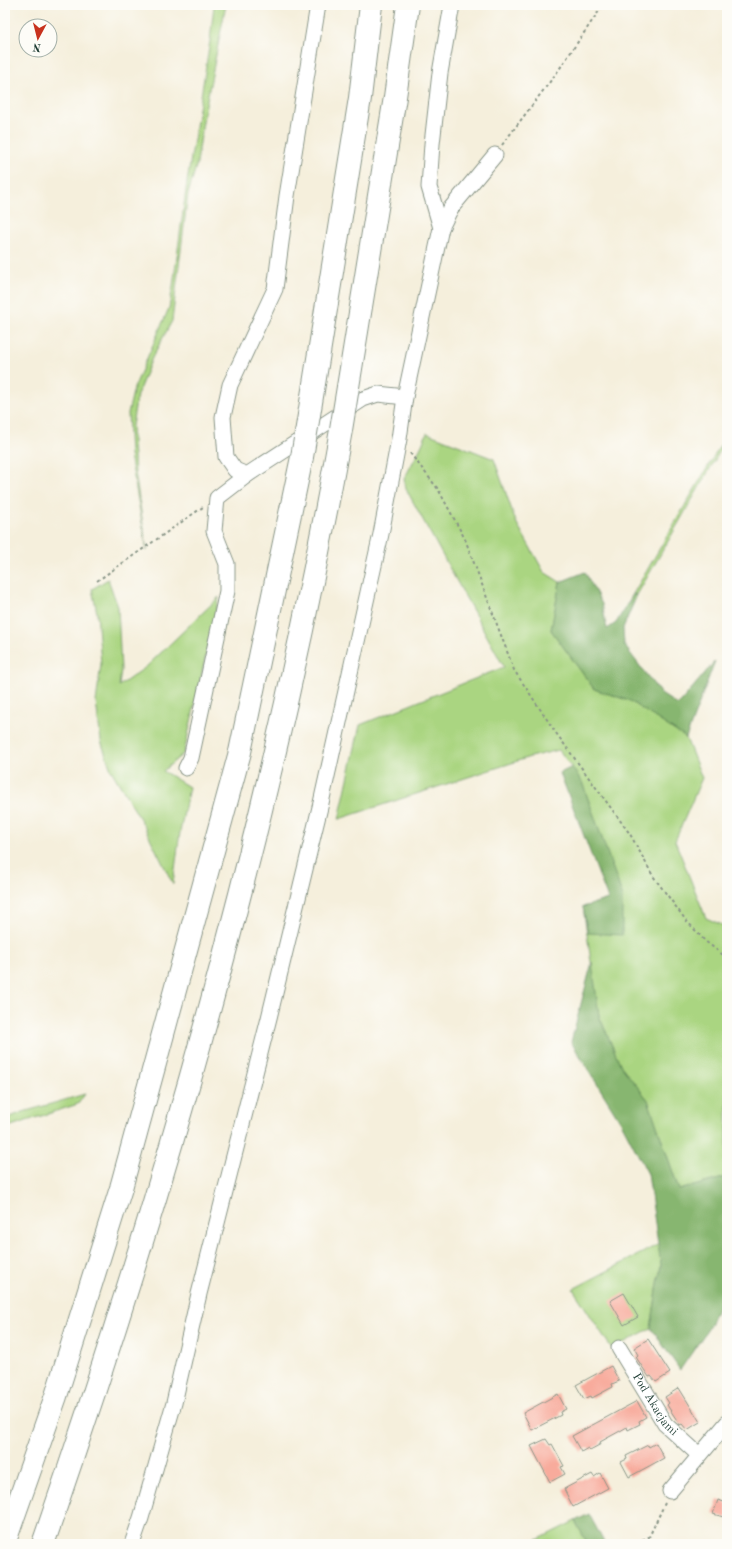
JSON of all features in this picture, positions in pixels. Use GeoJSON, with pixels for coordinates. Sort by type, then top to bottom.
{"type":"FeatureCollection","features":[{"type":"Feature","properties":{"kind":"highway"},"geometry":{"type":"LineString","coordinates":[[5,1541],[56,1396],[123,1180],[240,752],[302,457],[360,98],[371,5]]}},
{"type":"Feature","properties":{"kind":"highway"},"geometry":{"type":"LineString","coordinates":[[43,1544],[92,1404],[200,1047],[276,754],[322,536],[341,430],[394,105],[408,5]]}},
{"type":"Feature","properties":{"kind":"street"},"geometry":{"type":"LineString","coordinates":[[247,475],[235,470],[226,457],[223,417],[230,385],[275,288],[287,196],[318,5]]}},
{"type":"Feature","properties":{"kind":"street"},"geometry":{"type":"LineString","coordinates":[[441,228],[429,188],[432,144],[440,73],[452,5]]}},
{"type":"Feature","properties":{"kind":"street"},"geometry":{"type":"LineString","coordinates":[[132,1544],[141,1518],[174,1403],[199,1294],[303,880],[381,534],[399,439],[405,397],[441,228],[451,208],[495,154]]}},
{"type":"Feature","properties":{"kind":"street"},"geometry":{"type":"LineString","coordinates":[[186,768],[191,758],[227,591],[227,564],[214,531],[217,498],[247,475],[363,399],[378,394],[405,397]]}},
{"type":"Feature","properties":{"kind":"street","name":"Pod Akacjami"},"geometry":{"type":"LineString","coordinates":[[619,1348],[665,1424],[699,1455]]}},
{"type":"Feature","properties":{"kind":"street"},"geometry":{"type":"LineString","coordinates":[[670,1491],[727,1423]]}},
{"type":"Feature","properties":{"kind":"path"},"geometry":{"type":"LineString","coordinates":[[495,154],[558,71],[603,5]]}},
{"type":"Feature","properties":{"kind":"path"},"geometry":{"type":"LineString","coordinates":[[399,439],[438,489],[465,539],[514,670],[556,733],[630,834],[653,876],[685,919],[705,941],[727,958]]}},
{"type":"Feature","properties":{"kind":"path"},"geometry":{"type":"LineString","coordinates":[[97,581],[217,498]]}},
{"type":"Feature","properties":{"kind":"path"},"geometry":{"type":"LineString","coordinates":[[631,1544],[649,1537],[670,1491]]}},
{"type":"Feature","properties":{"kind":"green space"},"geometry":{"type":"Polygon","coordinates":[[[214,5],[226,5],[204,115],[197,163],[188,194],[172,321],[152,358],[137,395],[132,426],[135,472],[147,551],[130,455],[128,413],[134,388],[169,308],[187,182],[210,41],[214,5]]]}},
{"type":"Feature","properties":{"kind":"green space"},"geometry":{"type":"Polygon","coordinates":[[[427,433],[494,459],[516,522],[544,572],[560,582],[551,630],[594,689],[630,701],[686,738],[702,778],[675,841],[706,918],[727,927],[727,1171],[723,1178],[679,1190],[648,1100],[621,1066],[599,1016],[583,907],[622,895],[582,782],[559,750],[530,757],[339,819],[360,725],[504,667],[406,489],[404,479],[427,433]]]}},
{"type":"Feature","properties":{"kind":"green space"},"geometry":{"type":"Polygon","coordinates":[[[727,434],[727,439],[637,595],[633,594],[727,434]]]}},
{"type":"Feature","properties":{"kind":"green space"},"geometry":{"type":"Polygon","coordinates":[[[585,572],[602,604],[607,629],[616,623],[633,594],[637,595],[623,628],[624,645],[661,694],[678,705],[715,661],[686,738],[630,701],[594,689],[551,630],[560,582],[585,572]]]}},
{"type":"Feature","properties":{"kind":"green space"},"geometry":{"type":"Polygon","coordinates":[[[108,579],[118,607],[121,670],[119,686],[146,667],[219,597],[184,753],[163,771],[189,787],[180,832],[173,884],[143,824],[111,770],[101,741],[96,702],[101,664],[97,613],[92,589],[108,579]]]}},
{"type":"Feature","properties":{"kind":"green space"},"geometry":{"type":"Polygon","coordinates":[[[572,767],[582,782],[622,894],[622,935],[588,933],[583,907],[608,899],[560,773],[572,767]]]}},
{"type":"Feature","properties":{"kind":"green space"},"geometry":{"type":"Polygon","coordinates":[[[592,962],[599,1016],[621,1066],[648,1100],[679,1190],[723,1178],[727,1171],[727,1287],[708,1329],[680,1370],[651,1328],[661,1265],[648,1174],[622,1124],[571,1042],[592,962]]]}},
{"type":"Feature","properties":{"kind":"green space"},"geometry":{"type":"Polygon","coordinates":[[[85,1094],[78,1104],[5,1128],[5,1119],[23,1112],[85,1094]]]}},
{"type":"Feature","properties":{"kind":"green space"},"geometry":{"type":"Polygon","coordinates":[[[659,1244],[661,1265],[651,1328],[612,1349],[573,1289],[659,1244]]]}},
{"type":"Feature","properties":{"kind":"green space"},"geometry":{"type":"Polygon","coordinates":[[[589,1514],[605,1544],[588,1544],[575,1521],[589,1514]]]}},
{"type":"Feature","properties":{"kind":"green space"},"geometry":{"type":"Polygon","coordinates":[[[575,1521],[588,1544],[531,1544],[535,1541],[575,1521]]]}},
{"type":"Feature","properties":{"kind":"building"},"geometry":{"type":"Polygon","coordinates":[[[624,1293],[638,1317],[624,1325],[610,1301],[624,1293]]]}},
{"type":"Feature","properties":{"kind":"building"},"geometry":{"type":"Polygon","coordinates":[[[648,1339],[670,1373],[656,1382],[651,1376],[649,1377],[641,1365],[636,1357],[638,1355],[634,1348],[648,1339]]]}},
{"type":"Feature","properties":{"kind":"building"},"geometry":{"type":"Polygon","coordinates":[[[611,1366],[619,1381],[612,1384],[613,1387],[592,1398],[591,1396],[584,1399],[576,1385],[611,1366]]]}},
{"type":"Feature","properties":{"kind":"building"},"geometry":{"type":"Polygon","coordinates":[[[679,1388],[700,1422],[687,1430],[682,1424],[680,1425],[667,1405],[669,1403],[665,1397],[679,1388]]]}},
{"type":"Feature","properties":{"kind":"building"},"geometry":{"type":"Polygon","coordinates":[[[558,1394],[566,1409],[560,1412],[561,1415],[532,1430],[523,1413],[558,1394]]]}},
{"type":"Feature","properties":{"kind":"building"},"geometry":{"type":"Polygon","coordinates":[[[637,1401],[646,1417],[639,1421],[640,1424],[628,1430],[627,1427],[600,1442],[601,1444],[590,1450],[588,1448],[581,1452],[572,1436],[637,1401]]]}},
{"type":"Feature","properties":{"kind":"building"},"geometry":{"type":"Polygon","coordinates":[[[546,1439],[550,1445],[552,1444],[564,1466],[561,1467],[565,1474],[550,1482],[531,1446],[546,1439]]]}},
{"type":"Feature","properties":{"kind":"building"},"geometry":{"type":"Polygon","coordinates":[[[656,1443],[664,1458],[629,1477],[621,1462],[627,1459],[626,1456],[648,1445],[649,1447],[656,1443]]]}},
{"type":"Feature","properties":{"kind":"building"},"geometry":{"type":"Polygon","coordinates":[[[600,1473],[608,1488],[573,1507],[564,1489],[592,1474],[594,1477],[600,1473]]]}},
{"type":"Feature","properties":{"kind":"building"},"geometry":{"type":"Polygon","coordinates":[[[718,1500],[727,1503],[727,1518],[713,1514],[718,1500]]]}}]}
